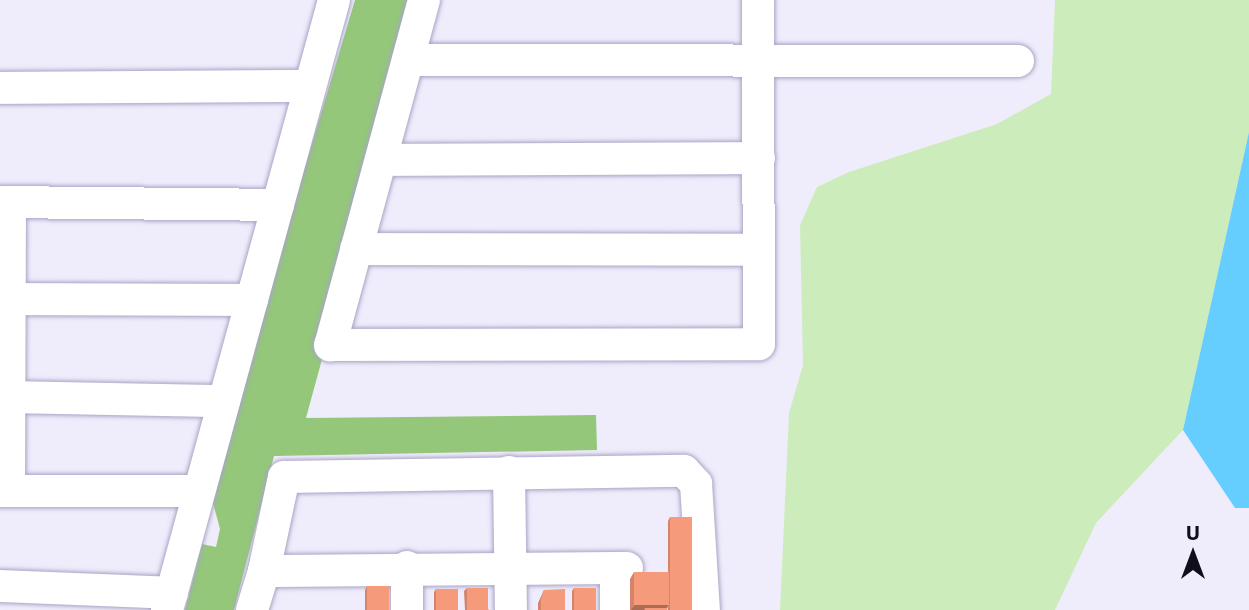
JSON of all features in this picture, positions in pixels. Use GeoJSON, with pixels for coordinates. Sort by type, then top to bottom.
{"type":"FeatureCollection","features":[{"type":"Feature","properties":{"kind":"street"},"geometry":{"type":"LineString","coordinates":[[0,586],[170,602],[198,491],[334,0]]}},
{"type":"Feature","properties":{"kind":"street"},"geometry":{"type":"LineString","coordinates":[[424,0],[330,345],[759,344],[758,0]]}},
{"type":"Feature","properties":{"kind":"street"},"geometry":{"type":"LineString","coordinates":[[408,60],[1018,61]]}},
{"type":"Feature","properties":{"kind":"street"},"geometry":{"type":"LineString","coordinates":[[0,88],[309,86]]}},
{"type":"Feature","properties":{"kind":"street"},"geometry":{"type":"LineString","coordinates":[[381,160],[759,159]]}},
{"type":"Feature","properties":{"kind":"street"},"geometry":{"type":"LineString","coordinates":[[198,491],[5,491],[10,397],[10,299],[5,202],[278,205]]}},
{"type":"Feature","properties":{"kind":"street"},"geometry":{"type":"LineString","coordinates":[[356,248],[759,250]]}},
{"type":"Feature","properties":{"kind":"street"},"geometry":{"type":"LineString","coordinates":[[10,299],[251,300]]}},
{"type":"Feature","properties":{"kind":"street"},"geometry":{"type":"LineString","coordinates":[[10,397],[224,401]]}},
{"type":"Feature","properties":{"kind":"street"},"geometry":{"type":"LineString","coordinates":[[509,472],[511,610]]}},
{"type":"Feature","properties":{"kind":"street"},"geometry":{"type":"LineString","coordinates":[[251,610],[264,571],[284,477],[509,472],[688,473],[696,484],[704,610]]}},
{"type":"Feature","properties":{"kind":"street"},"geometry":{"type":"LineString","coordinates":[[407,567],[407,610]]}},
{"type":"Feature","properties":{"kind":"street"},"geometry":{"type":"LineString","coordinates":[[264,571],[407,567],[621,569],[616,610]]}},
{"type":"Feature","properties":{"kind":"green space"},"geometry":{"type":"Polygon","coordinates":[[[355,0],[420,0],[306,418],[596,415],[597,450],[274,456],[234,610],[185,610],[202,544],[216,547],[220,529],[209,488],[355,0]]]}},
{"type":"Feature","properties":{"kind":"green space"},"geometry":{"type":"Polygon","coordinates":[[[1055,0],[1249,0],[1249,132],[1183,430],[1096,523],[1055,610],[780,610],[789,413],[803,365],[800,225],[817,187],[849,172],[997,124],[1051,94],[1055,0]]]}},
{"type":"Feature","properties":{"kind":"water"},"geometry":{"type":"Polygon","coordinates":[[[1249,132],[1249,508],[1235,508],[1183,430],[1249,132]]]}},
{"type":"Feature","properties":{"kind":"building"},"geometry":{"type":"Polygon","coordinates":[[[670,517],[692,517],[692,610],[670,610],[670,517]]]}},
{"type":"Feature","properties":{"kind":"building"},"geometry":{"type":"Polygon","coordinates":[[[634,572],[669,572],[669,605],[634,605],[634,572]]]}},
{"type":"Feature","properties":{"kind":"building"},"geometry":{"type":"Polygon","coordinates":[[[367,586],[389,586],[389,610],[367,610],[367,586]]]}},
{"type":"Feature","properties":{"kind":"building"},"geometry":{"type":"Polygon","coordinates":[[[467,588],[488,588],[488,610],[467,610],[467,588]]]}},
{"type":"Feature","properties":{"kind":"building"},"geometry":{"type":"Polygon","coordinates":[[[574,588],[596,588],[596,610],[574,610],[574,588]]]}},
{"type":"Feature","properties":{"kind":"building"},"geometry":{"type":"Polygon","coordinates":[[[436,589],[458,589],[458,610],[436,610],[436,589]]]}},
{"type":"Feature","properties":{"kind":"building"},"geometry":{"type":"Polygon","coordinates":[[[565,589],[565,610],[541,610],[544,590],[565,589]]]}},
{"type":"Feature","properties":{"kind":"building"},"geometry":{"type":"Polygon","coordinates":[[[645,608],[667,610],[645,610],[645,608]]]}}]}
